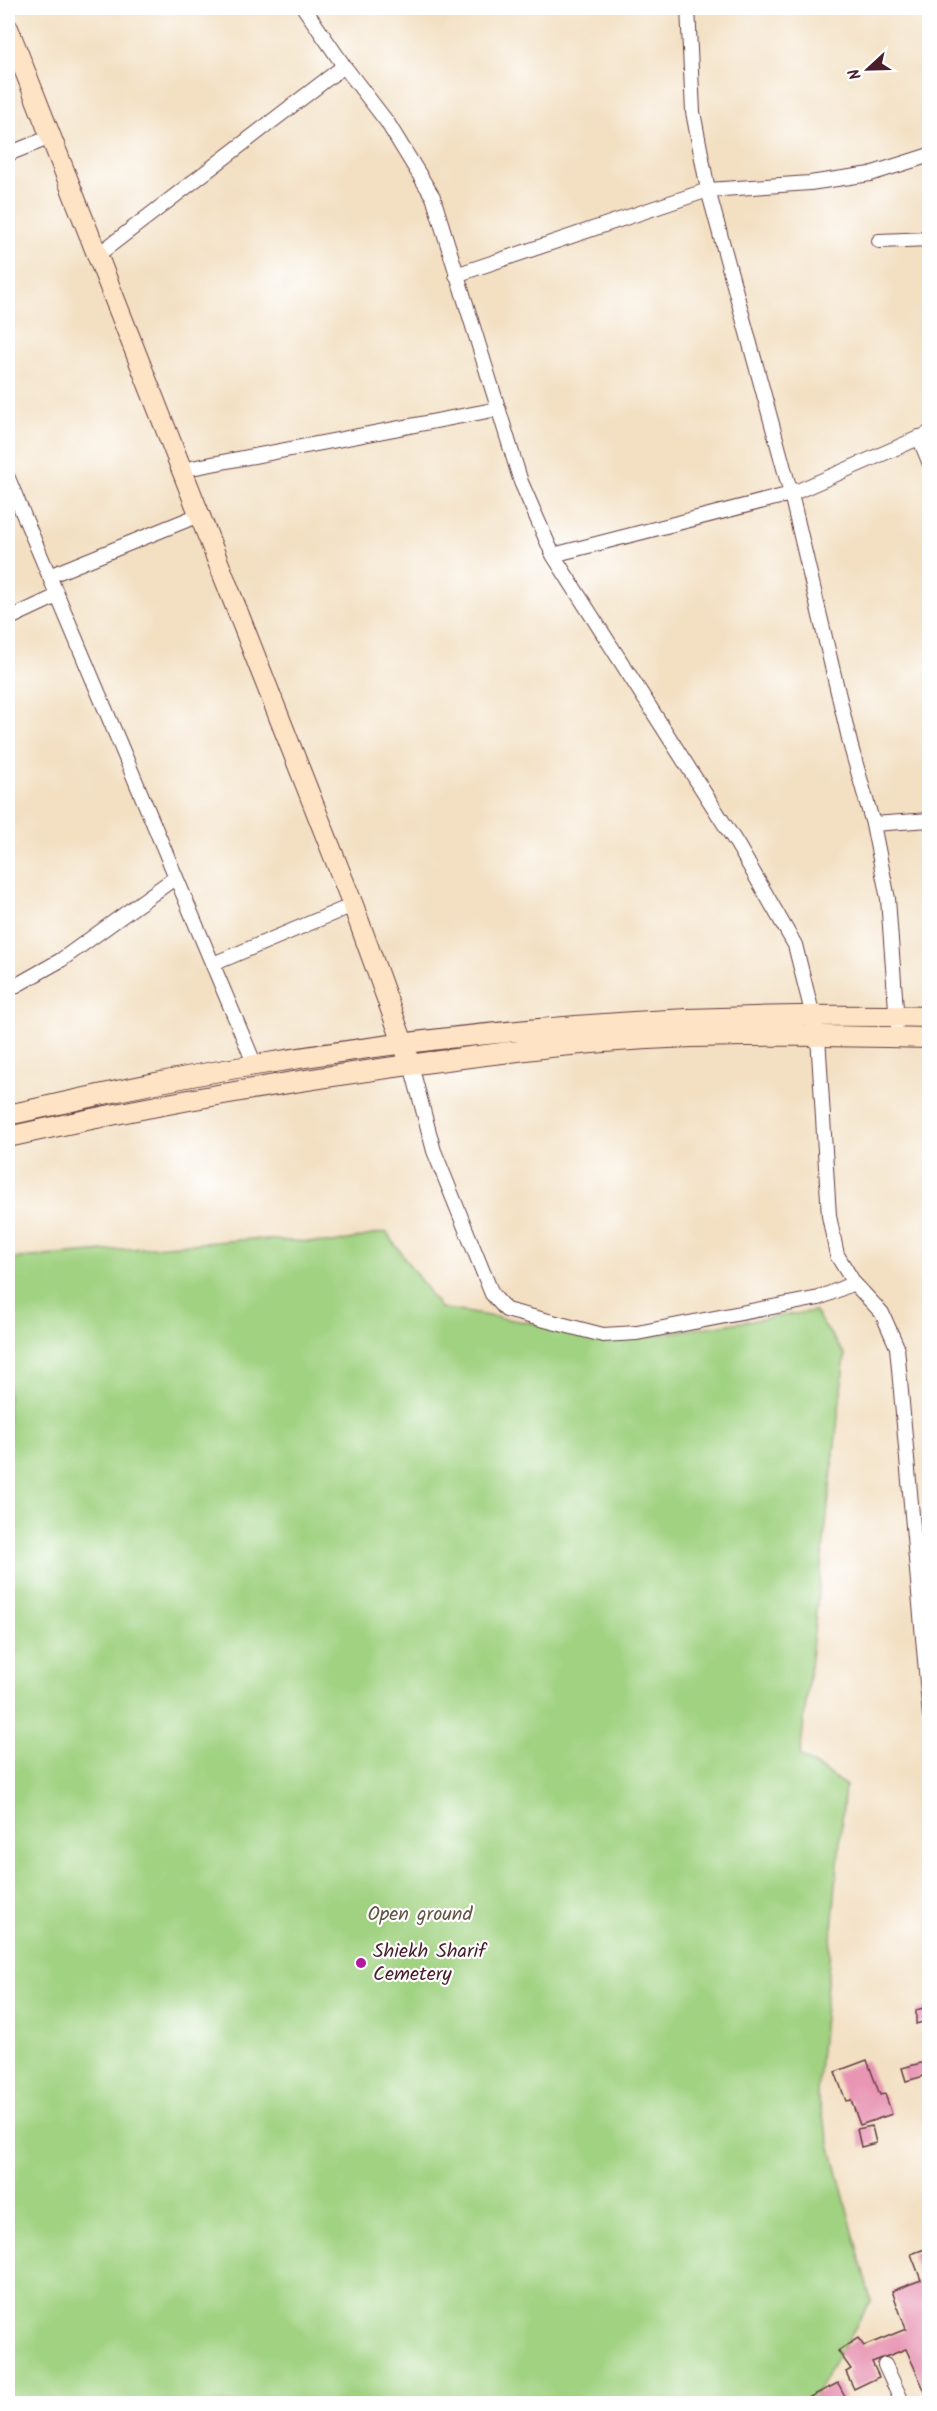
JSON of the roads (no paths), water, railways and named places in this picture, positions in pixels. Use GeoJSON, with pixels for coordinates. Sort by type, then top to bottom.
{"type":"FeatureCollection","features":[{"type":"Feature","properties":{"kind":"main road"},"geometry":{"type":"LineString","coordinates":[[8,28],[99,254],[181,470],[353,905],[411,1065]]}},
{"type":"Feature","properties":{"kind":"main road"},"geometry":{"type":"LineString","coordinates":[[8,1114],[255,1065],[405,1044],[546,1028],[666,1020],[813,1016],[930,1017]]}},
{"type":"Feature","properties":{"kind":"main road"},"geometry":{"type":"LineString","coordinates":[[8,1137],[110,1113],[260,1086],[548,1047],[667,1038],[818,1036],[930,1038]]}},
{"type":"Feature","properties":{"kind":"street"},"geometry":{"type":"LineString","coordinates":[[304,8],[344,66],[387,122],[433,197],[521,482],[553,555],[737,844],[795,945],[818,1036],[829,1216],[837,1255],[854,1283],[882,1313],[897,1347],[930,1716]]}},
{"type":"Feature","properties":{"kind":"street"},"geometry":{"type":"LineString","coordinates":[[688,8],[693,112],[708,190],[791,494],[851,747],[873,824],[888,899],[898,1038]]}},
{"type":"Feature","properties":{"kind":"street"},"geometry":{"type":"LineString","coordinates":[[99,254],[344,66]]}},
{"type":"Feature","properties":{"kind":"street"},"geometry":{"type":"LineString","coordinates":[[8,154],[51,137]]}},
{"type":"Feature","properties":{"kind":"street"},"geometry":{"type":"LineString","coordinates":[[456,276],[708,190],[810,183],[870,174],[930,155]]}},
{"type":"Feature","properties":{"kind":"street"},"geometry":{"type":"LineString","coordinates":[[879,241],[930,239]]}},
{"type":"Feature","properties":{"kind":"street"},"geometry":{"type":"LineString","coordinates":[[181,470],[498,409]]}},
{"type":"Feature","properties":{"kind":"street"},"geometry":{"type":"LineString","coordinates":[[553,555],[791,494],[924,435],[930,464]]}},
{"type":"Feature","properties":{"kind":"street"},"geometry":{"type":"LineString","coordinates":[[8,477],[255,1065]]}},
{"type":"Feature","properties":{"kind":"street"},"geometry":{"type":"LineString","coordinates":[[49,576],[199,515]]}},
{"type":"Feature","properties":{"kind":"street"},"geometry":{"type":"LineString","coordinates":[[8,619],[57,596]]}},
{"type":"Feature","properties":{"kind":"street"},"geometry":{"type":"LineString","coordinates":[[873,824],[930,820]]}},
{"type":"Feature","properties":{"kind":"street"},"geometry":{"type":"LineString","coordinates":[[8,990],[61,960],[176,877]]}},
{"type":"Feature","properties":{"kind":"street"},"geometry":{"type":"LineString","coordinates":[[213,964],[353,905]]}},
{"type":"Feature","properties":{"kind":"street"},"geometry":{"type":"LineString","coordinates":[[411,1065],[438,1161],[492,1294],[506,1310],[603,1335],[636,1333],[819,1298],[854,1283]]}},
{"type":"Feature","properties":{"kind":"street"},"geometry":{"type":"LineString","coordinates":[[885,2365],[903,2403]]}},
{"type":"Feature","properties":{"kind":"place","name":"Shiekh Sharif Cemetery"},"geometry":{"type":"Point","coordinates":[361,1963]}},
{"type":"Feature","properties":{"kind":"park label","name":"Open ground"},"geometry":{"type":"Point","coordinates":[420,1915]}}]}
